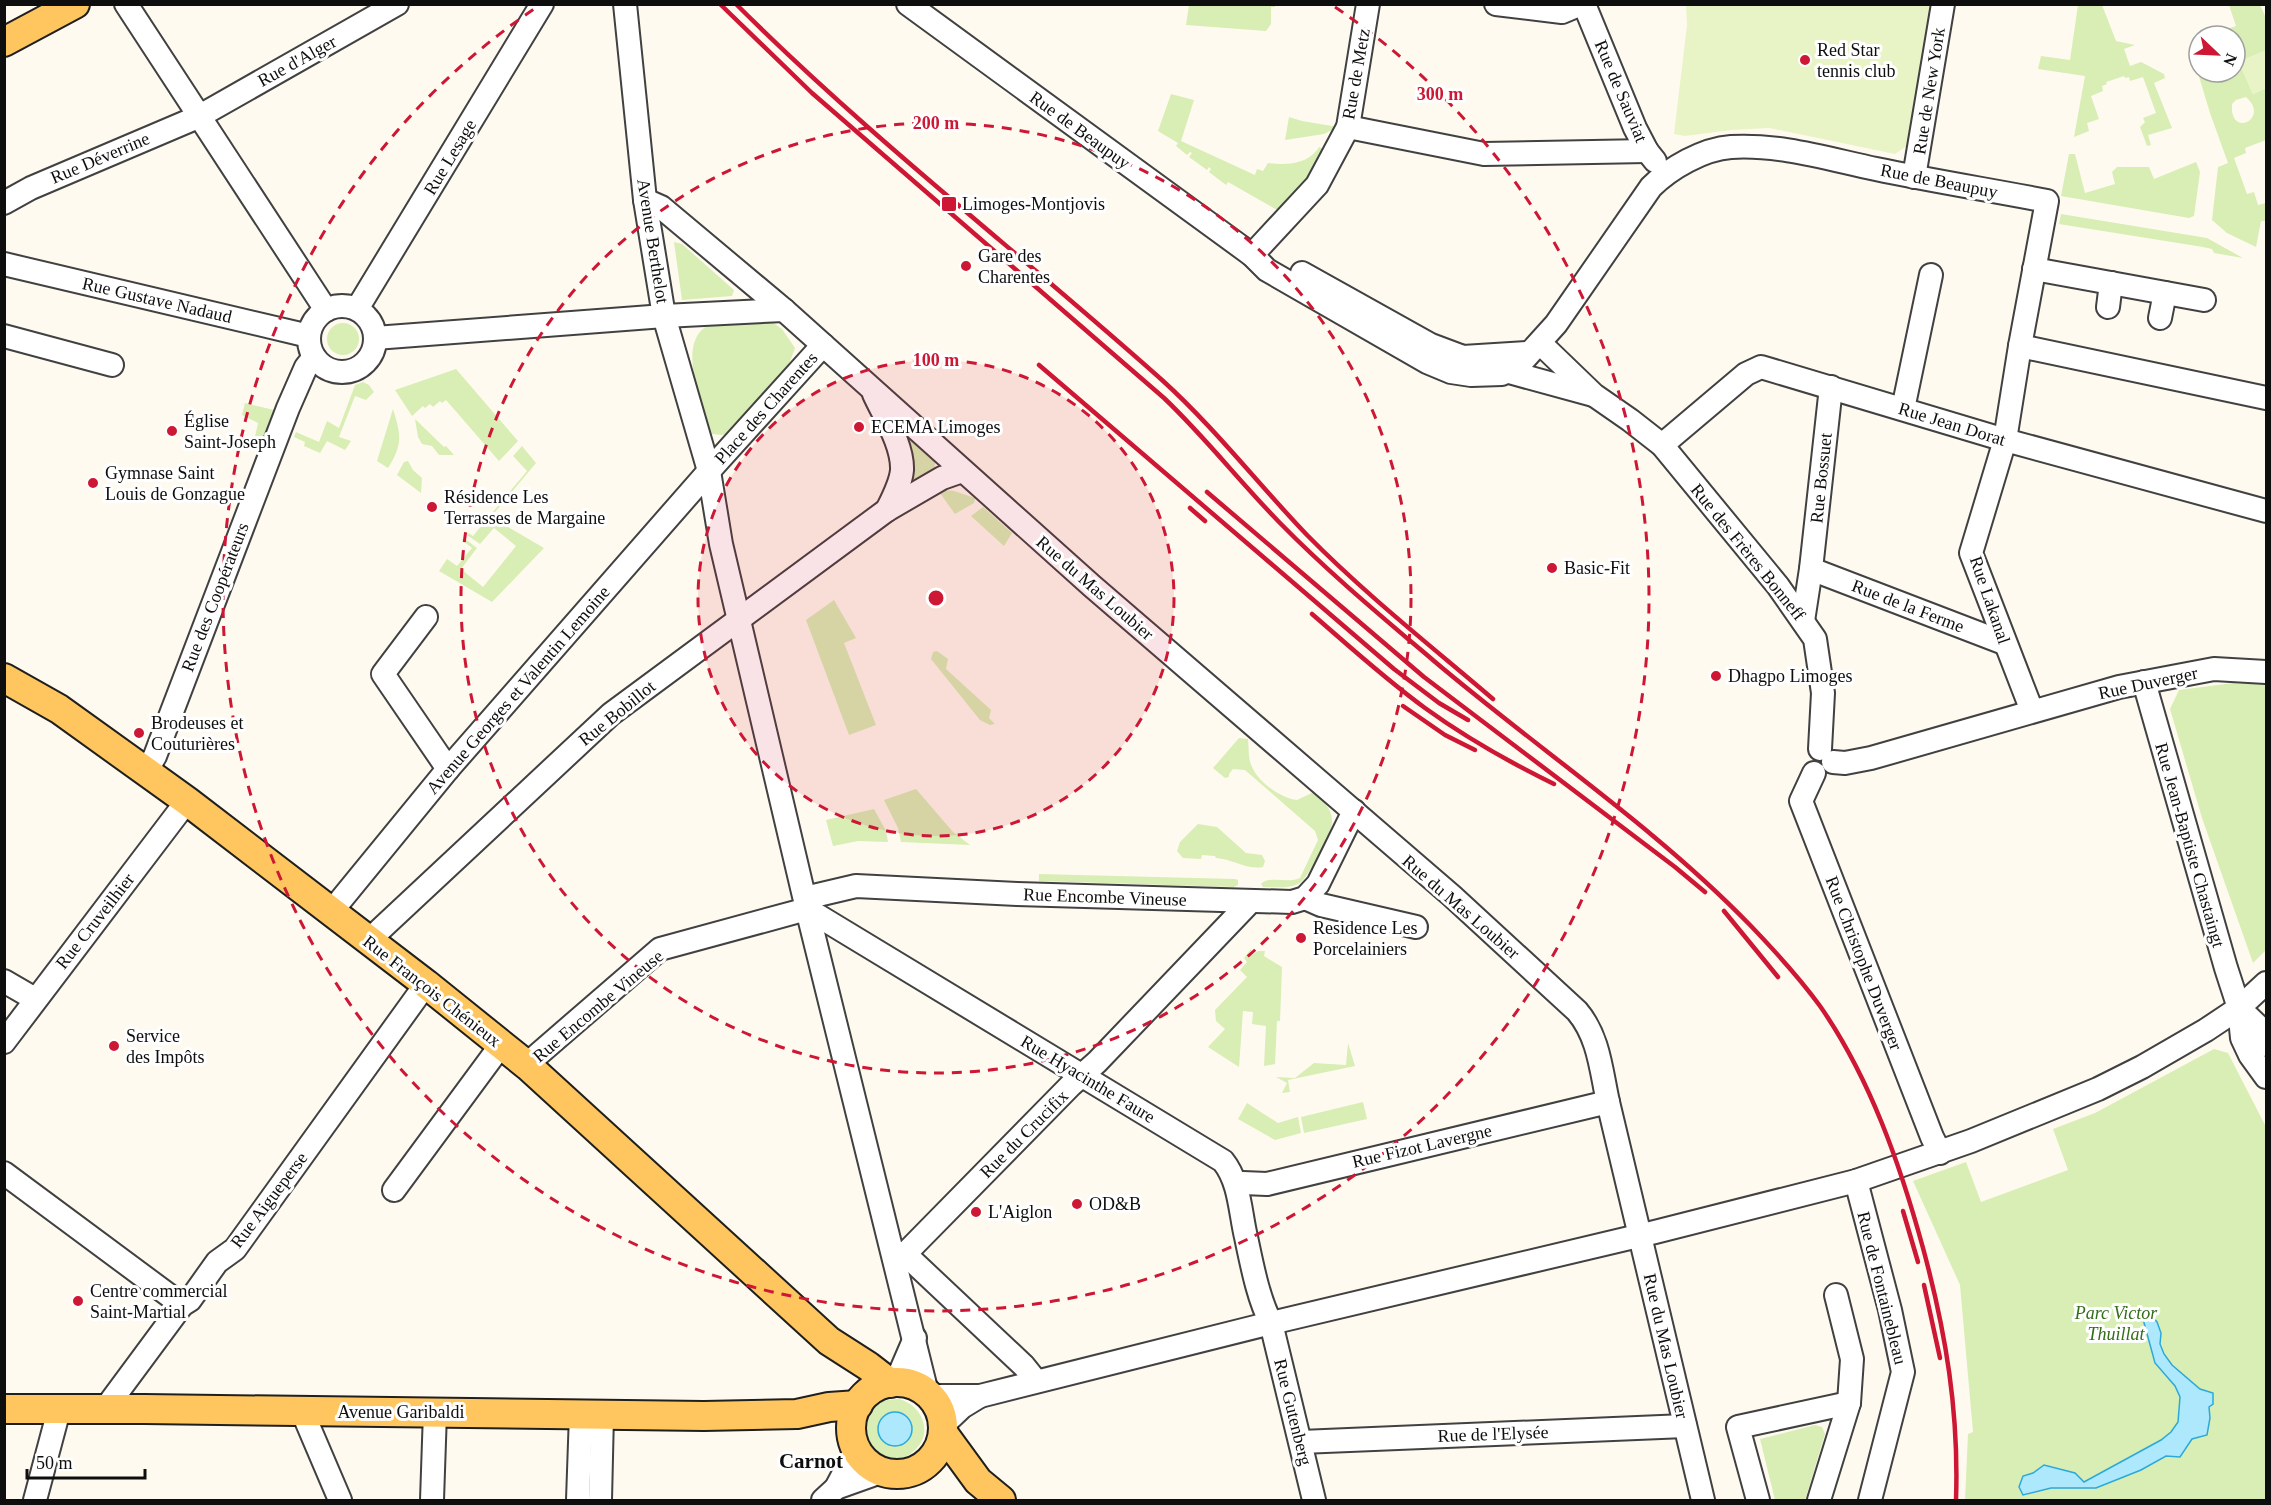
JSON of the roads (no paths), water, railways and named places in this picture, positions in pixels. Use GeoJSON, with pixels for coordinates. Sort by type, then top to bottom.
{"type":"FeatureCollection","features":[{"type":"Feature","properties":{"kind":"main road"},"geometry":{"type":"LineString","coordinates":[[4,42],[75,4]]}},
{"type":"Feature","properties":{"kind":"main road","name":"Rue François Chénieux"},"geometry":{"type":"LineString","coordinates":[[4,678],[59,709],[187,801],[426,984],[528,1066],[829,1341],[893,1383],[912,1385],[929,1395]]}},
{"type":"Feature","properties":{"kind":"main road","name":"Rue François Chénieux"},"geometry":{"type":"LineString","coordinates":[[829,1341],[854,1376],[860,1402]]}},
{"type":"Feature","properties":{"kind":"main road"},"geometry":{"type":"LineString","coordinates":[[854,1442],[853,1415],[860,1402],[874,1388],[893,1383]]}},
{"type":"Feature","properties":{"kind":"main road"},"geometry":{"type":"LineString","coordinates":[[850,1488],[912,1472],[926,1465],[940,1446],[943,1429],[939,1409],[929,1395]]}},
{"type":"Feature","properties":{"kind":"main road","name":"Avenue Garibaldi"},"geometry":{"type":"LineString","coordinates":[[4,1409],[797,1414],[860,1402]]}},
{"type":"Feature","properties":{"kind":"main road","name":"Avenue Garibaldi"},"geometry":{"type":"LineString","coordinates":[[797,1414],[829,1423],[854,1442],[867,1463],[850,1488]]}},
{"type":"Feature","properties":{"kind":"main road"},"geometry":{"type":"LineString","coordinates":[[943,1429],[978,1480],[1001,1500]]}},
{"type":"Feature","properties":{"kind":"main road"},"geometry":{"type":"LineString","coordinates":[[926,1465],[978,1480]]}},
{"type":"Feature","properties":{"kind":"street"},"geometry":{"type":"LineString","coordinates":[[126,4],[326,310]]}},
{"type":"Feature","properties":{"kind":"street","name":"Rue d'Alger"},"geometry":{"type":"LineString","coordinates":[[198,117],[397,4]]}},
{"type":"Feature","properties":{"kind":"street","name":"Rue Lesage"},"geometry":{"type":"LineString","coordinates":[[357,309],[542,4]]}},
{"type":"Feature","properties":{"kind":"street","name":"Avenue Berthelot"},"geometry":{"type":"LineString","coordinates":[[625,4],[645,200],[664,316],[709,471],[721,544],[806,904],[900,1257],[915,1338],[929,1395]]}},
{"type":"Feature","properties":{"kind":"street","name":"Rue de Beaupuy"},"geometry":{"type":"LineString","coordinates":[[908,4],[1252,255],[1267,270],[1427,362],[1451,372],[1471,375],[1509,372],[1520,364],[1556,324],[1651,187],[1665,173],[1696,157],[1729,147],[1777,148],[1914,177],[2047,201],[2020,346]]}},
{"type":"Feature","properties":{"kind":"street","name":"Rue de Metz"},"geometry":{"type":"LineString","coordinates":[[1252,255],[1317,185],[1348,127],[1368,4]]}},
{"type":"Feature","properties":{"kind":"street"},"geometry":{"type":"LineString","coordinates":[[1496,4],[1562,12],[1582,4]]}},
{"type":"Feature","properties":{"kind":"street","name":"Rue de Sauviat"},"geometry":{"type":"LineString","coordinates":[[1582,4],[1635,128],[1647,151],[1665,173]]}},
{"type":"Feature","properties":{"kind":"street","name":"Rue de New York"},"geometry":{"type":"LineString","coordinates":[[1914,177],[1943,4]]}},
{"type":"Feature","properties":{"kind":"street","name":"Rue Déverrine"},"geometry":{"type":"LineString","coordinates":[[4,203],[31,188],[198,117]]}},
{"type":"Feature","properties":{"kind":"street"},"geometry":{"type":"LineString","coordinates":[[1348,127],[1484,154],[1647,151]]}},
{"type":"Feature","properties":{"kind":"street","name":"Place des Charentes"},"geometry":{"type":"LineString","coordinates":[[645,200],[661,207],[784,310],[962,471]]}},
{"type":"Feature","properties":{"kind":"street","name":"Rue de Beaupuy"},"geometry":{"type":"LineString","coordinates":[[1252,255],[1282,262],[1431,345],[1463,357],[1534,348]]}},
{"type":"Feature","properties":{"kind":"street","name":"Rue Gustave Nadaud"},"geometry":{"type":"LineString","coordinates":[[4,264],[311,346]]}},
{"type":"Feature","properties":{"kind":"street"},"geometry":{"type":"LineString","coordinates":[[2034,269],[2204,300]]}},
{"type":"Feature","properties":{"kind":"street"},"geometry":{"type":"LineString","coordinates":[[1903,409],[1931,275]]}},
{"type":"Feature","properties":{"kind":"street"},"geometry":{"type":"LineString","coordinates":[[2108,307],[2111,283]]}},
{"type":"Feature","properties":{"kind":"street"},"geometry":{"type":"LineString","coordinates":[[2160,318],[2165,293]]}},
{"type":"Feature","properties":{"kind":"street"},"geometry":{"type":"LineString","coordinates":[[342,306],[357,309],[370,321],[375,338],[374,349],[369,359],[352,371],[332,371],[322,366],[311,346],[315,320],[326,310],[342,306]]}},
{"type":"Feature","properties":{"kind":"street"},"geometry":{"type":"LineString","coordinates":[[375,338],[664,316],[784,310]]}},
{"type":"Feature","properties":{"kind":"street"},"geometry":{"type":"LineString","coordinates":[[4,336],[112,366]]}},
{"type":"Feature","properties":{"kind":"street","name":"Place des Charentes"},"geometry":{"type":"LineString","coordinates":[[709,471],[823,345]]}},
{"type":"Feature","properties":{"kind":"street","name":"Rue des Coopérateurs"},"geometry":{"type":"LineString","coordinates":[[146,772],[306,367],[311,346]]}},
{"type":"Feature","properties":{"kind":"street"},"geometry":{"type":"LineString","coordinates":[[2020,346],[2266,398]]}},
{"type":"Feature","properties":{"kind":"street","name":"Rue Lakanal"},"geometry":{"type":"LineString","coordinates":[[2020,346],[2005,440],[1971,553],[2032,711]]}},
{"type":"Feature","properties":{"kind":"street"},"geometry":{"type":"LineString","coordinates":[[1534,348],[1528,363],[1537,380]]}},
{"type":"Feature","properties":{"kind":"street","name":"Rue des Frères Bonneff"},"geometry":{"type":"LineString","coordinates":[[1534,348],[1662,445],[1778,586],[1803,621],[1815,639],[1823,693],[1822,761]]}},
{"type":"Feature","properties":{"kind":"street","name":"Rue Jean Dorat"},"geometry":{"type":"LineString","coordinates":[[1662,445],[1746,374],[1761,367],[2005,440],[2266,512]]}},
{"type":"Feature","properties":{"kind":"street","name":"Rue des Frères Bonneff"},"geometry":{"type":"LineString","coordinates":[[1509,372],[1594,395]]}},
{"type":"Feature","properties":{"kind":"street"},"geometry":{"type":"LineString","coordinates":[[871,387],[898,448],[902,470],[895,495],[887,510]]}},
{"type":"Feature","properties":{"kind":"street","name":"Rue Bossuet"},"geometry":{"type":"LineString","coordinates":[[1803,621],[1831,387]]}},
{"type":"Feature","properties":{"kind":"street","name":"Avenue Georges et Valentin Lemoine"},"geometry":{"type":"LineString","coordinates":[[331,912],[448,769],[709,471]]}},
{"type":"Feature","properties":{"kind":"street","name":"Rue Bobillot"},"geometry":{"type":"LineString","coordinates":[[368,940],[611,714],[887,510],[942,478],[962,471]]}},
{"type":"Feature","properties":{"kind":"street","name":"Rue du Mas Loubier"},"geometry":{"type":"LineString","coordinates":[[962,471],[1452,896],[1577,1011],[1588,1024],[1595,1038],[1608,1102],[1703,1500]]}},
{"type":"Feature","properties":{"kind":"street"},"geometry":{"type":"LineString","coordinates":[[1778,586],[1794,580],[1811,569]]}},
{"type":"Feature","properties":{"kind":"street","name":"Rue de la Ferme"},"geometry":{"type":"LineString","coordinates":[[1811,569],[2004,643]]}},
{"type":"Feature","properties":{"kind":"street"},"geometry":{"type":"LineString","coordinates":[[426,617],[383,674],[448,769]]}},
{"type":"Feature","properties":{"kind":"street","name":"Rue Duverger"},"geometry":{"type":"LineString","coordinates":[[2032,711],[2144,682],[2214,669],[2266,672]]}},
{"type":"Feature","properties":{"kind":"street","name":"Rue Jean-Baptiste Chastaingt"},"geometry":{"type":"LineString","coordinates":[[2144,682],[2239,1008]]}},
{"type":"Feature","properties":{"kind":"street"},"geometry":{"type":"LineString","coordinates":[[1822,761],[1845,763],[1871,758],[2032,711]]}},
{"type":"Feature","properties":{"kind":"street","name":"Rue Christophe Duverger"},"geometry":{"type":"LineString","coordinates":[[1822,761],[1801,801],[1940,1153]]}},
{"type":"Feature","properties":{"kind":"street","name":"Rue Cruveilhier"},"geometry":{"type":"LineString","coordinates":[[4,1042],[187,801]]}},
{"type":"Feature","properties":{"kind":"street"},"geometry":{"type":"LineString","coordinates":[[1354,811],[1318,884],[1305,898],[1321,905],[1416,927]]}},
{"type":"Feature","properties":{"kind":"street","name":"Rue Encombe Vineuse"},"geometry":{"type":"LineString","coordinates":[[528,1066],[534,1058],[660,949],[806,904],[856,886],[1250,902],[1292,902],[1305,898]]}},
{"type":"Feature","properties":{"kind":"street","name":"Rue du Crucifix"},"geometry":{"type":"LineString","coordinates":[[900,1257],[1083,1076],[1250,902]]}},
{"type":"Feature","properties":{"kind":"street","name":"Rue Hyacinthe Faure"},"geometry":{"type":"LineString","coordinates":[[806,904],[1223,1161],[1229,1168],[1236,1185],[1246,1239],[1265,1311],[1271,1323]]}},
{"type":"Feature","properties":{"kind":"street"},"geometry":{"type":"LineString","coordinates":[[4,981],[35,999]]}},
{"type":"Feature","properties":{"kind":"street"},"geometry":{"type":"LineString","coordinates":[[929,1395],[980,1396],[1856,1181],[1940,1153],[2116,1080],[2142,1067],[2239,1008],[2266,983]]}},
{"type":"Feature","properties":{"kind":"street","name":"Rue Aigueperse"},"geometry":{"type":"LineString","coordinates":[[105,1409],[182,1305],[190,1300],[217,1262],[235,1249],[426,984]]}},
{"type":"Feature","properties":{"kind":"street"},"geometry":{"type":"LineString","coordinates":[[2239,1008],[2259,1027],[2266,1045]]}},
{"type":"Feature","properties":{"kind":"street"},"geometry":{"type":"LineString","coordinates":[[2239,1008],[2242,1038],[2250,1055],[2266,1077]]}},
{"type":"Feature","properties":{"kind":"street"},"geometry":{"type":"LineString","coordinates":[[394,1190],[501,1045]]}},
{"type":"Feature","properties":{"kind":"street","name":"Rue Fizot Lavergne"},"geometry":{"type":"LineString","coordinates":[[1236,1185],[1267,1184],[1608,1102]]}},
{"type":"Feature","properties":{"kind":"street"},"geometry":{"type":"LineString","coordinates":[[4,1173],[182,1305]]}},
{"type":"Feature","properties":{"kind":"street","name":"Rue de Fontainebleau"},"geometry":{"type":"LineString","coordinates":[[1856,1181],[1904,1372],[1870,1500]]}},
{"type":"Feature","properties":{"kind":"street"},"geometry":{"type":"LineString","coordinates":[[900,1257],[1024,1366],[1036,1381]]}},
{"type":"Feature","properties":{"kind":"street"},"geometry":{"type":"LineString","coordinates":[[1819,1500],[1849,1403],[1852,1359],[1836,1295]]}},
{"type":"Feature","properties":{"kind":"street","name":"Rue Gutenberg"},"geometry":{"type":"LineString","coordinates":[[1271,1323],[1314,1500]]}},
{"type":"Feature","properties":{"kind":"street"},"geometry":{"type":"LineString","coordinates":[[893,1383],[915,1338]]}},
{"type":"Feature","properties":{"kind":"street"},"geometry":{"type":"LineString","coordinates":[[943,1429],[962,1407],[980,1396]]}},
{"type":"Feature","properties":{"kind":"street"},"geometry":{"type":"LineString","coordinates":[[1758,1500],[1738,1427],[1849,1403]]}},
{"type":"Feature","properties":{"kind":"street"},"geometry":{"type":"LineString","coordinates":[[35,1500],[59,1410]]}},
{"type":"Feature","properties":{"kind":"street"},"geometry":{"type":"LineString","coordinates":[[302,1411],[340,1500]]}},
{"type":"Feature","properties":{"kind":"street"},"geometry":{"type":"LineString","coordinates":[[432,1500],[435,1412]]}},
{"type":"Feature","properties":{"kind":"street"},"geometry":{"type":"LineString","coordinates":[[578,1500],[591,1414]]}},
{"type":"Feature","properties":{"kind":"street"},"geometry":{"type":"LineString","coordinates":[[591,1414],[600,1500]]}},
{"type":"Feature","properties":{"kind":"street","name":"Rue de l'Elysée"},"geometry":{"type":"LineString","coordinates":[[1301,1442],[1685,1426]]}},
{"type":"Feature","properties":{"kind":"street"},"geometry":{"type":"LineString","coordinates":[[850,1488],[854,1442]]}},
{"type":"Feature","properties":{"kind":"water"},"geometry":{"type":"Polygon","coordinates":[[[2152,1316],[2161,1333],[2160,1344],[2164,1354],[2172,1365],[2200,1389],[2213,1393],[2213,1404],[2209,1407],[2207,1435],[2192,1439],[2180,1457],[2166,1456],[2141,1470],[2096,1488],[2051,1488],[2023,1495],[2019,1487],[2023,1476],[2033,1473],[2044,1465],[2075,1473],[2084,1482],[2161,1440],[2171,1432],[2178,1422],[2180,1397],[2175,1386],[2155,1363],[2143,1319],[2152,1316]]]}},
{"type":"Feature","properties":{"kind":"water"},"geometry":{"type":"Polygon","coordinates":[[[895,1412],[907,1417],[912,1429],[907,1441],[895,1446],[883,1441],[878,1429],[883,1417],[895,1412]]]}},
{"type":"Feature","properties":{"kind":"railway"},"geometry":{"type":"LineString","coordinates":[[720,4],[812,93],[1164,398],[1280,523],[1336,576],[1474,694],[1675,854],[1750,925],[1804,985],[1820,1006],[1854,1062],[1882,1122],[1914,1216],[1938,1311],[1949,1373],[1955,1435],[1956,1500]]}},
{"type":"Feature","properties":{"kind":"railway"},"geometry":{"type":"LineString","coordinates":[[736,4],[892,149],[1162,380],[1200,417],[1329,557],[1493,699]]}},
{"type":"Feature","properties":{"kind":"railway"},"geometry":{"type":"LineString","coordinates":[[1039,365],[1394,669],[1439,703],[1468,720]]}},
{"type":"Feature","properties":{"kind":"railway"},"geometry":{"type":"LineString","coordinates":[[1207,492],[1424,677],[1705,892]]}},
{"type":"Feature","properties":{"kind":"railway"},"geometry":{"type":"LineString","coordinates":[[1190,508],[1205,521]]}},
{"type":"Feature","properties":{"kind":"railway"},"geometry":{"type":"LineString","coordinates":[[1312,614],[1381,674],[1440,719],[1488,749],[1554,784]]}},
{"type":"Feature","properties":{"kind":"railway"},"geometry":{"type":"LineString","coordinates":[[1403,706],[1445,735],[1475,750]]}},
{"type":"Feature","properties":{"kind":"railway"},"geometry":{"type":"LineString","coordinates":[[1724,911],[1778,977]]}},
{"type":"Feature","properties":{"kind":"railway"},"geometry":{"type":"LineString","coordinates":[[1903,1211],[1918,1262]]}},
{"type":"Feature","properties":{"kind":"railway"},"geometry":{"type":"LineString","coordinates":[[1924,1285],[1940,1358]]}},
{"type":"Feature","properties":{"kind":"place","name":"Red Star tennis club"},"geometry":{"type":"Point","coordinates":[1805,60]}},
{"type":"Feature","properties":{"kind":"place","name":"Limoges-Montjovis"},"geometry":{"type":"Point","coordinates":[949,204]}},
{"type":"Feature","properties":{"kind":"place","name":"Gare des Charentes"},"geometry":{"type":"Point","coordinates":[966,266]}},
{"type":"Feature","properties":{"kind":"place","name":"ECEMA Limoges"},"geometry":{"type":"Point","coordinates":[859,427]}},
{"type":"Feature","properties":{"kind":"place","name":"Église Saint-Joseph"},"geometry":{"type":"Point","coordinates":[172,431]}},
{"type":"Feature","properties":{"kind":"place","name":"Gymnase Saint Louis de Gonzague"},"geometry":{"type":"Point","coordinates":[93,483]}},
{"type":"Feature","properties":{"kind":"place","name":"Résidence Les Terrasses de Margaine"},"geometry":{"type":"Point","coordinates":[432,507]}},
{"type":"Feature","properties":{"kind":"place","name":"Basic-Fit"},"geometry":{"type":"Point","coordinates":[1552,568]}},
{"type":"Feature","properties":{"kind":"place","name":"Dhagpo Limoges"},"geometry":{"type":"Point","coordinates":[1716,676]}},
{"type":"Feature","properties":{"kind":"place","name":"Brodeuses et Couturières"},"geometry":{"type":"Point","coordinates":[139,733]}},
{"type":"Feature","properties":{"kind":"place","name":"Residence Les Porcelainiers"},"geometry":{"type":"Point","coordinates":[1301,938]}},
{"type":"Feature","properties":{"kind":"place","name":"Service des Impôts"},"geometry":{"type":"Point","coordinates":[114,1046]}},
{"type":"Feature","properties":{"kind":"place","name":"OD&B"},"geometry":{"type":"Point","coordinates":[1077,1204]}},
{"type":"Feature","properties":{"kind":"place","name":"L'Aiglon"},"geometry":{"type":"Point","coordinates":[976,1212]}},
{"type":"Feature","properties":{"kind":"place","name":"Centre commercial Saint-Martial"},"geometry":{"type":"Point","coordinates":[78,1301]}},
{"type":"Feature","properties":{"kind":"district","name":"Carnot"},"geometry":{"type":"Point","coordinates":[811,1461]}},
{"type":"Feature","properties":{"kind":"park label","name":"Parc Victor Thuillat"},"geometry":{"type":"Point","coordinates":[2116,1323]}}]}
